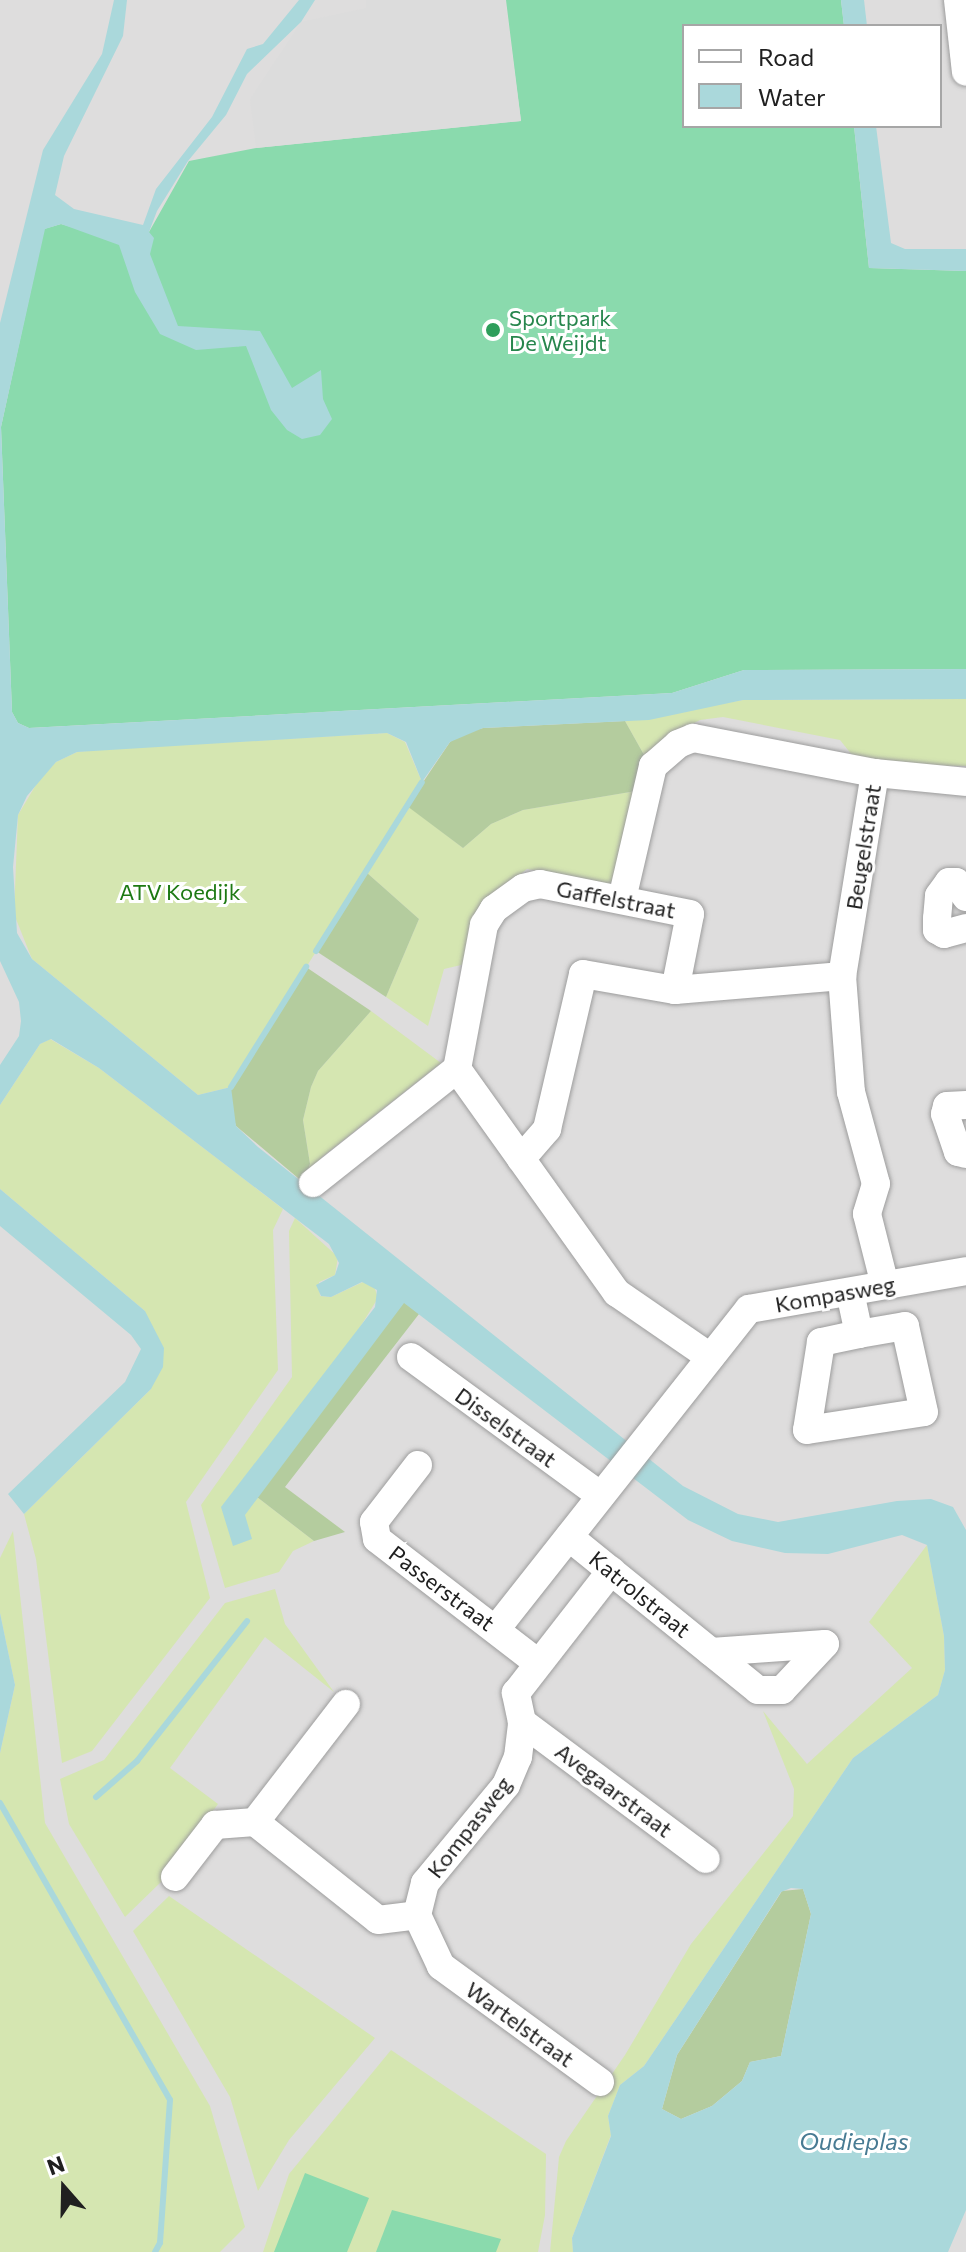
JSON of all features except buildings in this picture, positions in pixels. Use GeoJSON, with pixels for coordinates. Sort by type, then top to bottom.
{"type":"FeatureCollection","features":[{"type":"Feature","properties":{"kind":"street"},"geometry":{"type":"LineString","coordinates":[[958,0],[966,72]]}},
{"type":"Feature","properties":{"kind":"street","name":"Beugelstraat"},"geometry":{"type":"LineString","coordinates":[[622,899],[653,766],[678,744],[693,738],[875,773],[842,976],[851,1092],[876,1184],[867,1214],[885,1285]]}},
{"type":"Feature","properties":{"kind":"street"},"geometry":{"type":"LineString","coordinates":[[875,773],[966,782]]}},
{"type":"Feature","properties":{"kind":"street"},"geometry":{"type":"LineString","coordinates":[[966,897],[956,882],[949,882],[939,896],[937,930],[944,934],[966,928]]}},
{"type":"Feature","properties":{"kind":"street","name":"Gaffelstraat"},"geometry":{"type":"LineString","coordinates":[[457,1069],[484,925],[494,909],[523,888],[540,884],[690,914],[675,990]]}},
{"type":"Feature","properties":{"kind":"street"},"geometry":{"type":"LineString","coordinates":[[521,1159],[547,1129],[583,974],[675,990],[842,976]]}},
{"type":"Feature","properties":{"kind":"street"},"geometry":{"type":"LineString","coordinates":[[313,1183],[457,1069],[617,1293],[710,1357]]}},
{"type":"Feature","properties":{"kind":"street"},"geometry":{"type":"LineString","coordinates":[[966,1105],[947,1106],[945,1114],[958,1152],[966,1154]]}},
{"type":"Feature","properties":{"kind":"street","name":"Kompasweg"},"geometry":{"type":"LineString","coordinates":[[609,1486],[749,1309],[966,1271]]}},
{"type":"Feature","properties":{"kind":"street"},"geometry":{"type":"LineString","coordinates":[[850,1292],[859,1334]]}},
{"type":"Feature","properties":{"kind":"street"},"geometry":{"type":"LineString","coordinates":[[905,1326],[924,1412],[807,1430],[821,1342],[859,1334],[905,1326]]}},
{"type":"Feature","properties":{"kind":"street","name":"Disselstraat"},"geometry":{"type":"LineString","coordinates":[[411,1357],[609,1486]]}},
{"type":"Feature","properties":{"kind":"street","name":"Passerstraat"},"geometry":{"type":"LineString","coordinates":[[418,1465],[374,1522],[377,1539],[538,1663]]}},
{"type":"Feature","properties":{"kind":"street"},"geometry":{"type":"LineString","coordinates":[[496,1629],[609,1486]]}},
{"type":"Feature","properties":{"kind":"street","name":"Katrolstraat"},"geometry":{"type":"LineString","coordinates":[[569,1537],[711,1652]]}},
{"type":"Feature","properties":{"kind":"street","name":"Kompasweg"},"geometry":{"type":"LineString","coordinates":[[417,1915],[425,1883],[506,1785],[518,1757],[522,1722],[516,1693],[611,1571]]}},
{"type":"Feature","properties":{"kind":"street"},"geometry":{"type":"LineString","coordinates":[[255,1822],[346,1704]]}},
{"type":"Feature","properties":{"kind":"street","name":"Avegaarstraat"},"geometry":{"type":"LineString","coordinates":[[522,1722],[706,1859]]}},
{"type":"Feature","properties":{"kind":"street"},"geometry":{"type":"LineString","coordinates":[[175,1877],[215,1825],[255,1822],[378,1920],[417,1915]]}},
{"type":"Feature","properties":{"kind":"street","name":"Wartelstraat"},"geometry":{"type":"LineString","coordinates":[[417,1915],[441,1966],[600,2082]]}},
{"type":"Feature","properties":{"kind":"shaded area"},"geometry":{"type":"Polygon","coordinates":[[[0,0],[966,0],[966,2252],[0,2252],[0,0]]]}},
{"type":"Feature","properties":{"kind":"shaded area"},"geometry":{"type":"Polygon","coordinates":[[[366,0],[505,0],[521,121],[256,148],[250,99],[301,22],[366,8],[366,0]]]}},
{"type":"Feature","properties":{"kind":"green space","name":"Sportpark De Weijdt"},"geometry":{"type":"Polygon","coordinates":[[[506,0],[841,0],[844,24],[682,24],[682,128],[854,128],[869,268],[966,271],[966,669],[744,670],[672,693],[29,728],[18,723],[12,712],[1,427],[44,229],[61,224],[110,238],[149,232],[189,161],[256,148],[521,121],[506,0]]]}},
{"type":"Feature","properties":{"kind":"green space"},"geometry":{"type":"Polygon","coordinates":[[[966,699],[966,766],[860,765],[840,740],[723,717],[700,720],[671,735],[648,762],[625,721],[743,700],[966,699]]]}},
{"type":"Feature","properties":{"kind":"green space"},"geometry":{"type":"Polygon","coordinates":[[[625,721],[648,762],[642,790],[523,810],[491,824],[463,848],[407,806],[450,742],[461,734],[483,728],[625,721]]]}},
{"type":"Feature","properties":{"kind":"green space","name":"ATV Koedijk"},"geometry":{"type":"Polygon","coordinates":[[[387,733],[405,742],[422,782],[408,806],[463,848],[491,824],[523,810],[642,790],[621,886],[527,869],[483,903],[474,962],[444,969],[428,1026],[386,997],[419,919],[366,872],[231,1087],[198,1095],[32,959],[14,914],[18,815],[40,778],[56,762],[77,752],[108,749],[387,733]]]}},
{"type":"Feature","properties":{"kind":"green space"},"geometry":{"type":"Polygon","coordinates":[[[366,872],[419,919],[386,997],[316,951],[366,872]]]}},
{"type":"Feature","properties":{"kind":"green space"},"geometry":{"type":"Polygon","coordinates":[[[306,967],[371,1011],[318,1071],[311,1087],[303,1120],[310,1164],[304,1183],[236,1126],[229,1102],[231,1087],[306,967]]]}},
{"type":"Feature","properties":{"kind":"green space"},"geometry":{"type":"Polygon","coordinates":[[[371,1011],[441,1063],[322,1157],[304,1183],[310,1164],[303,1120],[311,1087],[318,1071],[371,1011]]]}},
{"type":"Feature","properties":{"kind":"green space"},"geometry":{"type":"Polygon","coordinates":[[[50,1039],[99,1068],[283,1209],[273,1230],[278,1370],[186,1502],[210,1598],[92,1751],[62,1763],[36,1559],[24,1514],[151,1389],[145,1311],[0,1189],[0,1105],[40,1044],[50,1039]]]}},
{"type":"Feature","properties":{"kind":"green space"},"geometry":{"type":"Polygon","coordinates":[[[295,1218],[338,1257],[335,1275],[319,1282],[320,1296],[331,1297],[363,1282],[374,1286],[378,1298],[244,1515],[257,1497],[314,1541],[293,1551],[279,1572],[225,1588],[201,1505],[292,1377],[289,1231],[295,1218]]]}},
{"type":"Feature","properties":{"kind":"green space"},"geometry":{"type":"Polygon","coordinates":[[[404,1302],[419,1314],[285,1487],[345,1532],[314,1541],[257,1497],[404,1302]]]}},
{"type":"Feature","properties":{"kind":"green space"},"geometry":{"type":"Polygon","coordinates":[[[13,1531],[45,1823],[210,2106],[245,2227],[220,2252],[0,2252],[0,1753],[15,1685],[0,1613],[0,1558],[13,1531]]]}},
{"type":"Feature","properties":{"kind":"green space"},"geometry":{"type":"Polygon","coordinates":[[[927,1545],[944,1636],[945,1670],[938,1695],[853,1758],[644,2066],[620,2085],[608,2116],[611,2135],[572,2238],[573,2252],[550,2252],[559,2157],[566,2141],[625,2055],[691,1944],[793,1816],[794,1789],[763,1711],[807,1764],[912,1668],[869,1622],[927,1545]]]}},
{"type":"Feature","properties":{"kind":"green space"},"geometry":{"type":"Polygon","coordinates":[[[275,1589],[285,1624],[334,1692],[265,1637],[170,1768],[218,1804],[162,1881],[125,1917],[69,1824],[60,1779],[104,1760],[225,1603],[275,1589]]]}},
{"type":"Feature","properties":{"kind":"green space"},"geometry":{"type":"Polygon","coordinates":[[[803,1889],[811,1914],[781,2056],[750,2062],[742,2081],[712,2106],[681,2119],[662,2109],[677,2055],[782,1891],[803,1889]]]}},
{"type":"Feature","properties":{"kind":"green space"},"geometry":{"type":"Polygon","coordinates":[[[169,1896],[375,2038],[289,2140],[258,2191],[230,2097],[133,1931],[169,1896]]]}},
{"type":"Feature","properties":{"kind":"green space"},"geometry":{"type":"Polygon","coordinates":[[[391,2050],[546,2154],[545,2215],[538,2252],[263,2252],[289,2174],[391,2050]]]}},
{"type":"Feature","properties":{"kind":"green space"},"geometry":{"type":"Polygon","coordinates":[[[305,2173],[369,2198],[347,2252],[274,2252],[305,2173]]]}},
{"type":"Feature","properties":{"kind":"green space"},"geometry":{"type":"Polygon","coordinates":[[[392,2210],[501,2239],[496,2252],[376,2252],[392,2210]]]}},
{"type":"Feature","properties":{"kind":"water","name":"Oudieplas"},"geometry":{"type":"Polygon","coordinates":[[[114,0],[127,0],[123,36],[64,156],[55,195],[74,209],[143,225],[156,189],[212,117],[247,49],[263,44],[299,0],[315,0],[301,22],[247,74],[226,115],[188,161],[157,211],[149,232],[154,238],[150,254],[178,326],[260,331],[292,388],[321,370],[323,399],[332,419],[320,435],[302,439],[287,430],[271,410],[246,346],[196,350],[160,334],[135,292],[119,245],[61,224],[45,229],[1,427],[12,712],[18,723],[29,728],[672,693],[744,670],[966,669],[966,699],[743,700],[649,720],[483,728],[450,742],[422,782],[406,742],[387,733],[77,752],[56,762],[27,796],[18,815],[13,867],[17,933],[32,959],[198,1095],[231,1087],[236,1126],[258,1147],[683,1486],[738,1514],[778,1522],[897,1501],[931,1499],[953,1507],[966,1530],[966,2210],[948,2252],[573,2252],[572,2238],[611,2136],[608,2116],[620,2085],[644,2066],[853,1758],[938,1695],[945,1670],[944,1636],[927,1545],[902,1535],[828,1554],[785,1553],[732,1541],[688,1520],[404,1303],[245,1515],[252,1539],[233,1546],[221,1507],[375,1307],[377,1290],[362,1282],[331,1297],[321,1296],[316,1285],[335,1275],[339,1263],[329,1244],[99,1068],[51,1039],[40,1044],[0,1105],[0,1065],[19,1036],[21,1021],[19,1002],[0,961],[0,323],[43,150],[102,54],[114,0]],[[791,1888],[781,1892],[677,2055],[662,2109],[681,2119],[712,2106],[742,2081],[750,2062],[781,2056],[811,1914],[803,1889],[791,1888]]]}},
{"type":"Feature","properties":{"kind":"water"},"geometry":{"type":"Polygon","coordinates":[[[841,0],[864,0],[867,24],[844,24],[841,0]]]}},
{"type":"Feature","properties":{"kind":"water"},"geometry":{"type":"Polygon","coordinates":[[[854,128],[876,128],[891,243],[905,249],[966,249],[966,271],[869,268],[854,128]]]}},
{"type":"Feature","properties":{"kind":"water"},"geometry":{"type":"Polygon","coordinates":[[[0,1189],[145,1311],[164,1348],[163,1367],[151,1389],[24,1514],[8,1494],[125,1382],[141,1349],[131,1335],[0,1226],[0,1189]]]}},
{"type":"Feature","properties":{"kind":"water"},"geometry":{"type":"Polygon","coordinates":[[[0,1613],[15,1685],[0,1753],[0,1613]]]}},
{"type":"Feature","properties":{"kind":"waterway"},"geometry":{"type":"LineString","coordinates":[[316,951],[422,782]]}},
{"type":"Feature","properties":{"kind":"waterway"},"geometry":{"type":"LineString","coordinates":[[231,1087],[306,967]]}},
{"type":"Feature","properties":{"kind":"waterway"},"geometry":{"type":"LineString","coordinates":[[96,1797],[137,1761],[247,1621]]}},
{"type":"Feature","properties":{"kind":"waterway"},"geometry":{"type":"LineString","coordinates":[[0,1803],[170,2100],[160,2243],[155,2252]]}},
{"type":"Feature","properties":{"kind":"place","name":"Sportpark De Weijdt"},"geometry":{"type":"Point","coordinates":[493,330]}}]}
